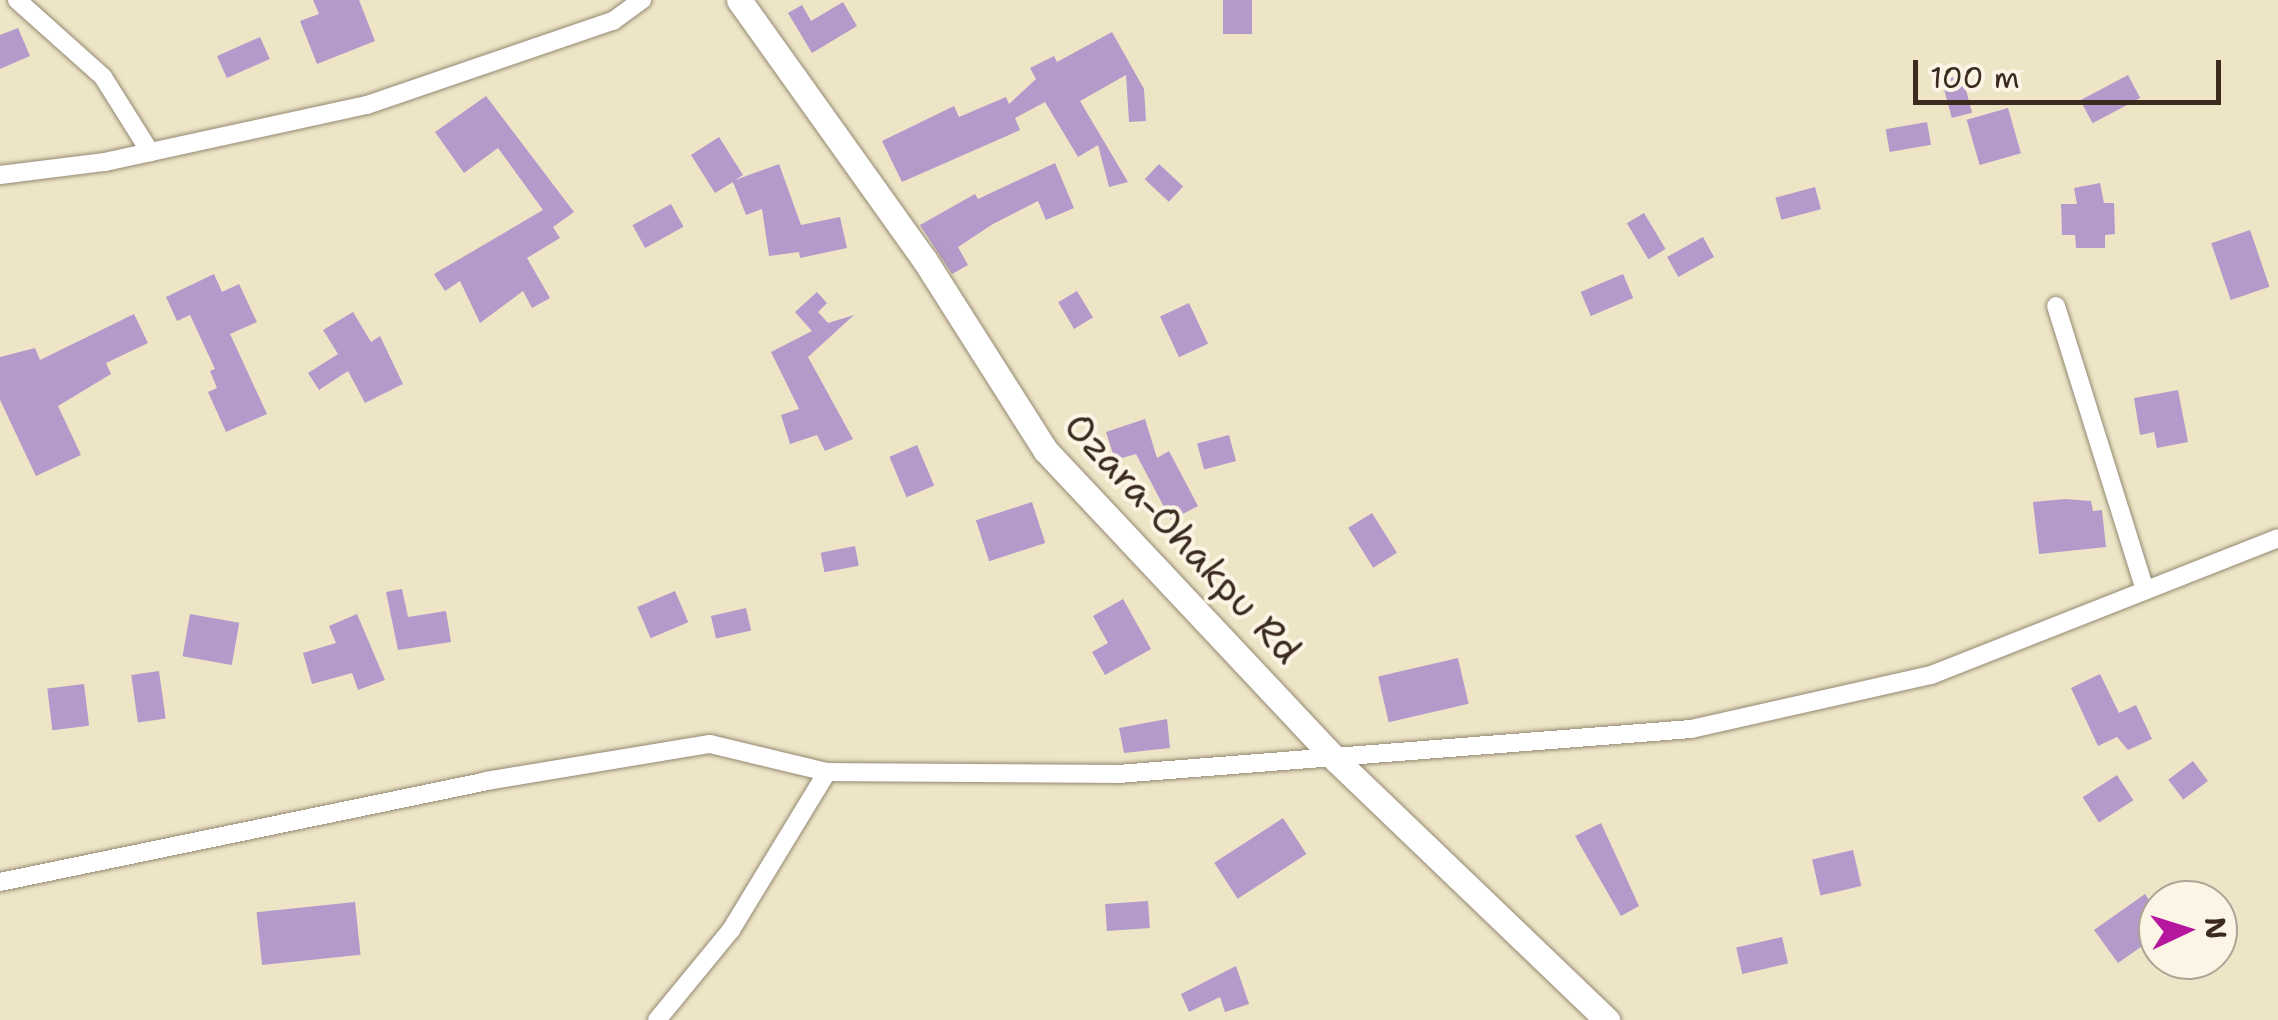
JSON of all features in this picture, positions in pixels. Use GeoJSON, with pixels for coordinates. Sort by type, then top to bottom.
{"type":"FeatureCollection","features":[{"type":"Feature","properties":{"kind":"main road","name":"Ozara-Ohakpu Rd"},"geometry":{"type":"LineString","coordinates":[[739,0],[924,260],[1046,452],[1336,760],[1607,1020]]}},
{"type":"Feature","properties":{"kind":"street"},"geometry":{"type":"LineString","coordinates":[[17,0],[103,77],[150,152]]}},
{"type":"Feature","properties":{"kind":"street"},"geometry":{"type":"LineString","coordinates":[[0,175],[150,152],[367,105],[613,21],[642,0]]}},
{"type":"Feature","properties":{"kind":"street"},"geometry":{"type":"LineString","coordinates":[[2056,306],[2145,590]]}},
{"type":"Feature","properties":{"kind":"street"},"geometry":{"type":"LineString","coordinates":[[0,882],[486,782],[710,744],[827,772],[1118,774],[1336,760],[1690,729],[1931,675],[2278,538]]}},
{"type":"Feature","properties":{"kind":"street"},"geometry":{"type":"LineString","coordinates":[[658,1020],[731,930],[827,772]]}},
{"type":"Feature","properties":{"kind":"building"},"geometry":{"type":"Polygon","coordinates":[[[313,0],[359,0],[375,41],[317,64],[300,21],[319,14],[313,0]]]}},
{"type":"Feature","properties":{"kind":"building"},"geometry":{"type":"Polygon","coordinates":[[[1223,0],[1252,0],[1252,34],[1223,34],[1223,0]]]}},
{"type":"Feature","properties":{"kind":"building"},"geometry":{"type":"Polygon","coordinates":[[[843,2],[857,26],[812,53],[788,13],[802,5],[811,21],[843,2]]]}},
{"type":"Feature","properties":{"kind":"building"},"geometry":{"type":"Polygon","coordinates":[[[18,28],[30,56],[0,69],[0,35],[18,28]]]}},
{"type":"Feature","properties":{"kind":"building"},"geometry":{"type":"Polygon","coordinates":[[[1112,32],[1144,89],[1146,121],[1129,122],[1126,75],[1080,101],[1128,182],[1109,187],[1098,145],[1078,157],[1045,102],[1015,118],[1020,130],[902,182],[882,141],[954,106],[959,117],[1006,97],[1009,104],[1036,79],[1030,68],[1054,56],[1057,62],[1112,32]]]}},
{"type":"Feature","properties":{"kind":"building"},"geometry":{"type":"Polygon","coordinates":[[[260,37],[270,59],[227,78],[217,56],[260,37]]]}},
{"type":"Feature","properties":{"kind":"building"},"geometry":{"type":"Polygon","coordinates":[[[1962,75],[1972,113],[1952,118],[1942,80],[1962,75]]]}},
{"type":"Feature","properties":{"kind":"building"},"geometry":{"type":"Polygon","coordinates":[[[2128,75],[2140,98],[2093,123],[2080,100],[2128,75]]]}},
{"type":"Feature","properties":{"kind":"building"},"geometry":{"type":"Polygon","coordinates":[[[486,96],[574,212],[553,227],[560,238],[527,258],[550,298],[532,308],[523,291],[480,323],[460,281],[445,291],[434,274],[543,210],[498,148],[464,173],[435,132],[486,96]]]}},
{"type":"Feature","properties":{"kind":"building"},"geometry":{"type":"Polygon","coordinates":[[[2008,108],[2021,153],[1980,165],[1967,120],[2008,108]]]}},
{"type":"Feature","properties":{"kind":"building"},"geometry":{"type":"Polygon","coordinates":[[[1927,122],[1931,145],[1890,152],[1886,129],[1927,122]]]}},
{"type":"Feature","properties":{"kind":"building"},"geometry":{"type":"Polygon","coordinates":[[[719,137],[743,175],[735,180],[779,164],[801,225],[840,217],[847,248],[800,258],[799,252],[769,256],[762,209],[746,215],[733,182],[715,193],[691,155],[719,137]]]}},
{"type":"Feature","properties":{"kind":"building"},"geometry":{"type":"Polygon","coordinates":[[[1055,163],[1074,208],[1046,220],[1038,201],[993,224],[958,247],[968,265],[952,274],[920,225],[975,194],[978,199],[1055,163]]]}},
{"type":"Feature","properties":{"kind":"building"},"geometry":{"type":"Polygon","coordinates":[[[1159,164],[1183,187],[1169,202],[1145,179],[1159,164]]]}},
{"type":"Feature","properties":{"kind":"building"},"geometry":{"type":"Polygon","coordinates":[[[2100,183],[2104,203],[2114,203],[2115,234],[2105,235],[2105,248],[2076,248],[2075,235],[2062,235],[2061,204],[2077,204],[2074,188],[2100,183]]]}},
{"type":"Feature","properties":{"kind":"building"},"geometry":{"type":"Polygon","coordinates":[[[1815,187],[1821,209],[1781,220],[1775,198],[1815,187]]]}},
{"type":"Feature","properties":{"kind":"building"},"geometry":{"type":"Polygon","coordinates":[[[671,204],[684,227],[645,248],[633,225],[671,204]]]}},
{"type":"Feature","properties":{"kind":"building"},"geometry":{"type":"Polygon","coordinates":[[[1644,213],[1666,249],[1648,259],[1627,223],[1644,213]]]}},
{"type":"Feature","properties":{"kind":"building"},"geometry":{"type":"Polygon","coordinates":[[[2250,230],[2270,287],[2231,300],[2211,243],[2250,230]]]}},
{"type":"Feature","properties":{"kind":"building"},"geometry":{"type":"Polygon","coordinates":[[[1703,237],[1714,257],[1678,277],[1667,257],[1703,237]]]}},
{"type":"Feature","properties":{"kind":"building"},"geometry":{"type":"Polygon","coordinates":[[[214,274],[222,292],[239,284],[257,322],[230,334],[267,414],[226,432],[208,392],[217,388],[210,371],[215,369],[190,315],[177,321],[166,297],[214,274]]]}},
{"type":"Feature","properties":{"kind":"building"},"geometry":{"type":"Polygon","coordinates":[[[1623,274],[1633,298],[1591,316],[1581,292],[1623,274]]]}},
{"type":"Feature","properties":{"kind":"building"},"geometry":{"type":"Polygon","coordinates":[[[1077,291],[1093,318],[1074,329],[1058,302],[1077,291]]]}},
{"type":"Feature","properties":{"kind":"building"},"geometry":{"type":"Polygon","coordinates":[[[817,292],[827,303],[818,312],[828,323],[854,315],[808,357],[853,439],[825,451],[817,435],[790,444],[781,415],[799,409],[771,352],[812,331],[795,312],[817,292]]]}},
{"type":"Feature","properties":{"kind":"building"},"geometry":{"type":"Polygon","coordinates":[[[1189,303],[1208,344],[1179,357],[1160,317],[1189,303]]]}},
{"type":"Feature","properties":{"kind":"building"},"geometry":{"type":"Polygon","coordinates":[[[353,312],[371,342],[380,336],[403,384],[365,403],[348,371],[319,390],[308,373],[338,354],[323,330],[353,312]]]}},
{"type":"Feature","properties":{"kind":"building"},"geometry":{"type":"Polygon","coordinates":[[[134,314],[148,343],[106,363],[111,374],[58,406],[81,455],[36,476],[0,400],[0,357],[35,348],[40,360],[134,314]]]}},
{"type":"Feature","properties":{"kind":"building"},"geometry":{"type":"Polygon","coordinates":[[[2178,390],[2188,442],[2157,448],[2154,432],[2140,435],[2134,398],[2178,390]]]}},
{"type":"Feature","properties":{"kind":"building"},"geometry":{"type":"Polygon","coordinates":[[[1145,419],[1157,458],[1169,451],[1198,506],[1171,520],[1136,454],[1115,460],[1106,432],[1145,419]]]}},
{"type":"Feature","properties":{"kind":"building"},"geometry":{"type":"Polygon","coordinates":[[[1229,435],[1236,461],[1204,470],[1197,444],[1229,435]]]}},
{"type":"Feature","properties":{"kind":"building"},"geometry":{"type":"Polygon","coordinates":[[[917,445],[934,486],[907,497],[889,457],[917,445]]]}},
{"type":"Feature","properties":{"kind":"building"},"geometry":{"type":"Polygon","coordinates":[[[2091,501],[2093,511],[2102,510],[2106,547],[2039,554],[2033,502],[2091,501]]]}},
{"type":"Feature","properties":{"kind":"building"},"geometry":{"type":"Polygon","coordinates":[[[1032,502],[1045,543],[989,561],[976,520],[1032,502]]]}},
{"type":"Feature","properties":{"kind":"building"},"geometry":{"type":"Polygon","coordinates":[[[1372,513],[1397,553],[1373,568],[1348,528],[1372,513]]]}},
{"type":"Feature","properties":{"kind":"building"},"geometry":{"type":"Polygon","coordinates":[[[855,546],[859,566],[824,572],[821,553],[855,546]]]}},
{"type":"Feature","properties":{"kind":"building"},"geometry":{"type":"Polygon","coordinates":[[[402,589],[408,617],[446,611],[451,642],[398,650],[386,592],[402,589]]]}},
{"type":"Feature","properties":{"kind":"building"},"geometry":{"type":"Polygon","coordinates":[[[675,591],[688,622],[651,638],[637,607],[675,591]]]}},
{"type":"Feature","properties":{"kind":"building"},"geometry":{"type":"Polygon","coordinates":[[[1123,599],[1151,649],[1105,675],[1092,652],[1108,643],[1093,616],[1123,599]]]}},
{"type":"Feature","properties":{"kind":"building"},"geometry":{"type":"Polygon","coordinates":[[[746,608],[751,630],[716,639],[711,616],[746,608]]]}},
{"type":"Feature","properties":{"kind":"building"},"geometry":{"type":"Polygon","coordinates":[[[190,614],[239,623],[232,665],[183,656],[190,614]]]}},
{"type":"Feature","properties":{"kind":"building"},"geometry":{"type":"Polygon","coordinates":[[[357,614],[385,680],[358,690],[352,673],[312,684],[303,653],[336,643],[329,626],[357,614]]]}},
{"type":"Feature","properties":{"kind":"building"},"geometry":{"type":"Polygon","coordinates":[[[1458,658],[1469,704],[1389,722],[1378,676],[1458,658]]]}},
{"type":"Feature","properties":{"kind":"building"},"geometry":{"type":"Polygon","coordinates":[[[159,671],[166,719],[138,722],[131,675],[159,671]]]}},
{"type":"Feature","properties":{"kind":"building"},"geometry":{"type":"Polygon","coordinates":[[[2100,674],[2119,713],[2136,705],[2152,739],[2128,750],[2117,737],[2098,746],[2071,688],[2100,674]]]}},
{"type":"Feature","properties":{"kind":"building"},"geometry":{"type":"Polygon","coordinates":[[[84,684],[89,726],[52,730],[47,689],[84,684]]]}},
{"type":"Feature","properties":{"kind":"building"},"geometry":{"type":"Polygon","coordinates":[[[1167,719],[1170,748],[1124,753],[1119,728],[1167,719]]]}},
{"type":"Feature","properties":{"kind":"building"},"geometry":{"type":"Polygon","coordinates":[[[2193,761],[2208,781],[2183,800],[2168,780],[2193,761]]]}},
{"type":"Feature","properties":{"kind":"building"},"geometry":{"type":"Polygon","coordinates":[[[2117,775],[2133,800],[2099,822],[2083,797],[2117,775]]]}},
{"type":"Feature","properties":{"kind":"building"},"geometry":{"type":"Polygon","coordinates":[[[1283,818],[1306,854],[1238,899],[1214,863],[1283,818]]]}},
{"type":"Feature","properties":{"kind":"building"},"geometry":{"type":"Polygon","coordinates":[[[1601,823],[1639,906],[1621,916],[1575,836],[1601,823]]]}},
{"type":"Feature","properties":{"kind":"building"},"geometry":{"type":"Polygon","coordinates":[[[1853,850],[1861,886],[1820,895],[1812,859],[1853,850]]]}},
{"type":"Feature","properties":{"kind":"building"},"geometry":{"type":"Polygon","coordinates":[[[2138,899],[2138,949],[2118,963],[2094,930],[2138,899]]]}},
{"type":"Feature","properties":{"kind":"building"},"geometry":{"type":"Polygon","coordinates":[[[1148,901],[1150,928],[1107,931],[1105,904],[1148,901]]]}},
{"type":"Feature","properties":{"kind":"building"},"geometry":{"type":"Polygon","coordinates":[[[355,902],[361,955],[262,965],[257,912],[355,902]]]}},
{"type":"Feature","properties":{"kind":"building"},"geometry":{"type":"Polygon","coordinates":[[[1782,937],[1788,963],[1742,974],[1736,948],[1782,937]]]}},
{"type":"Feature","properties":{"kind":"building"},"geometry":{"type":"Polygon","coordinates":[[[1236,966],[1249,1004],[1225,1012],[1220,997],[1189,1012],[1181,994],[1236,966]]]}}]}
